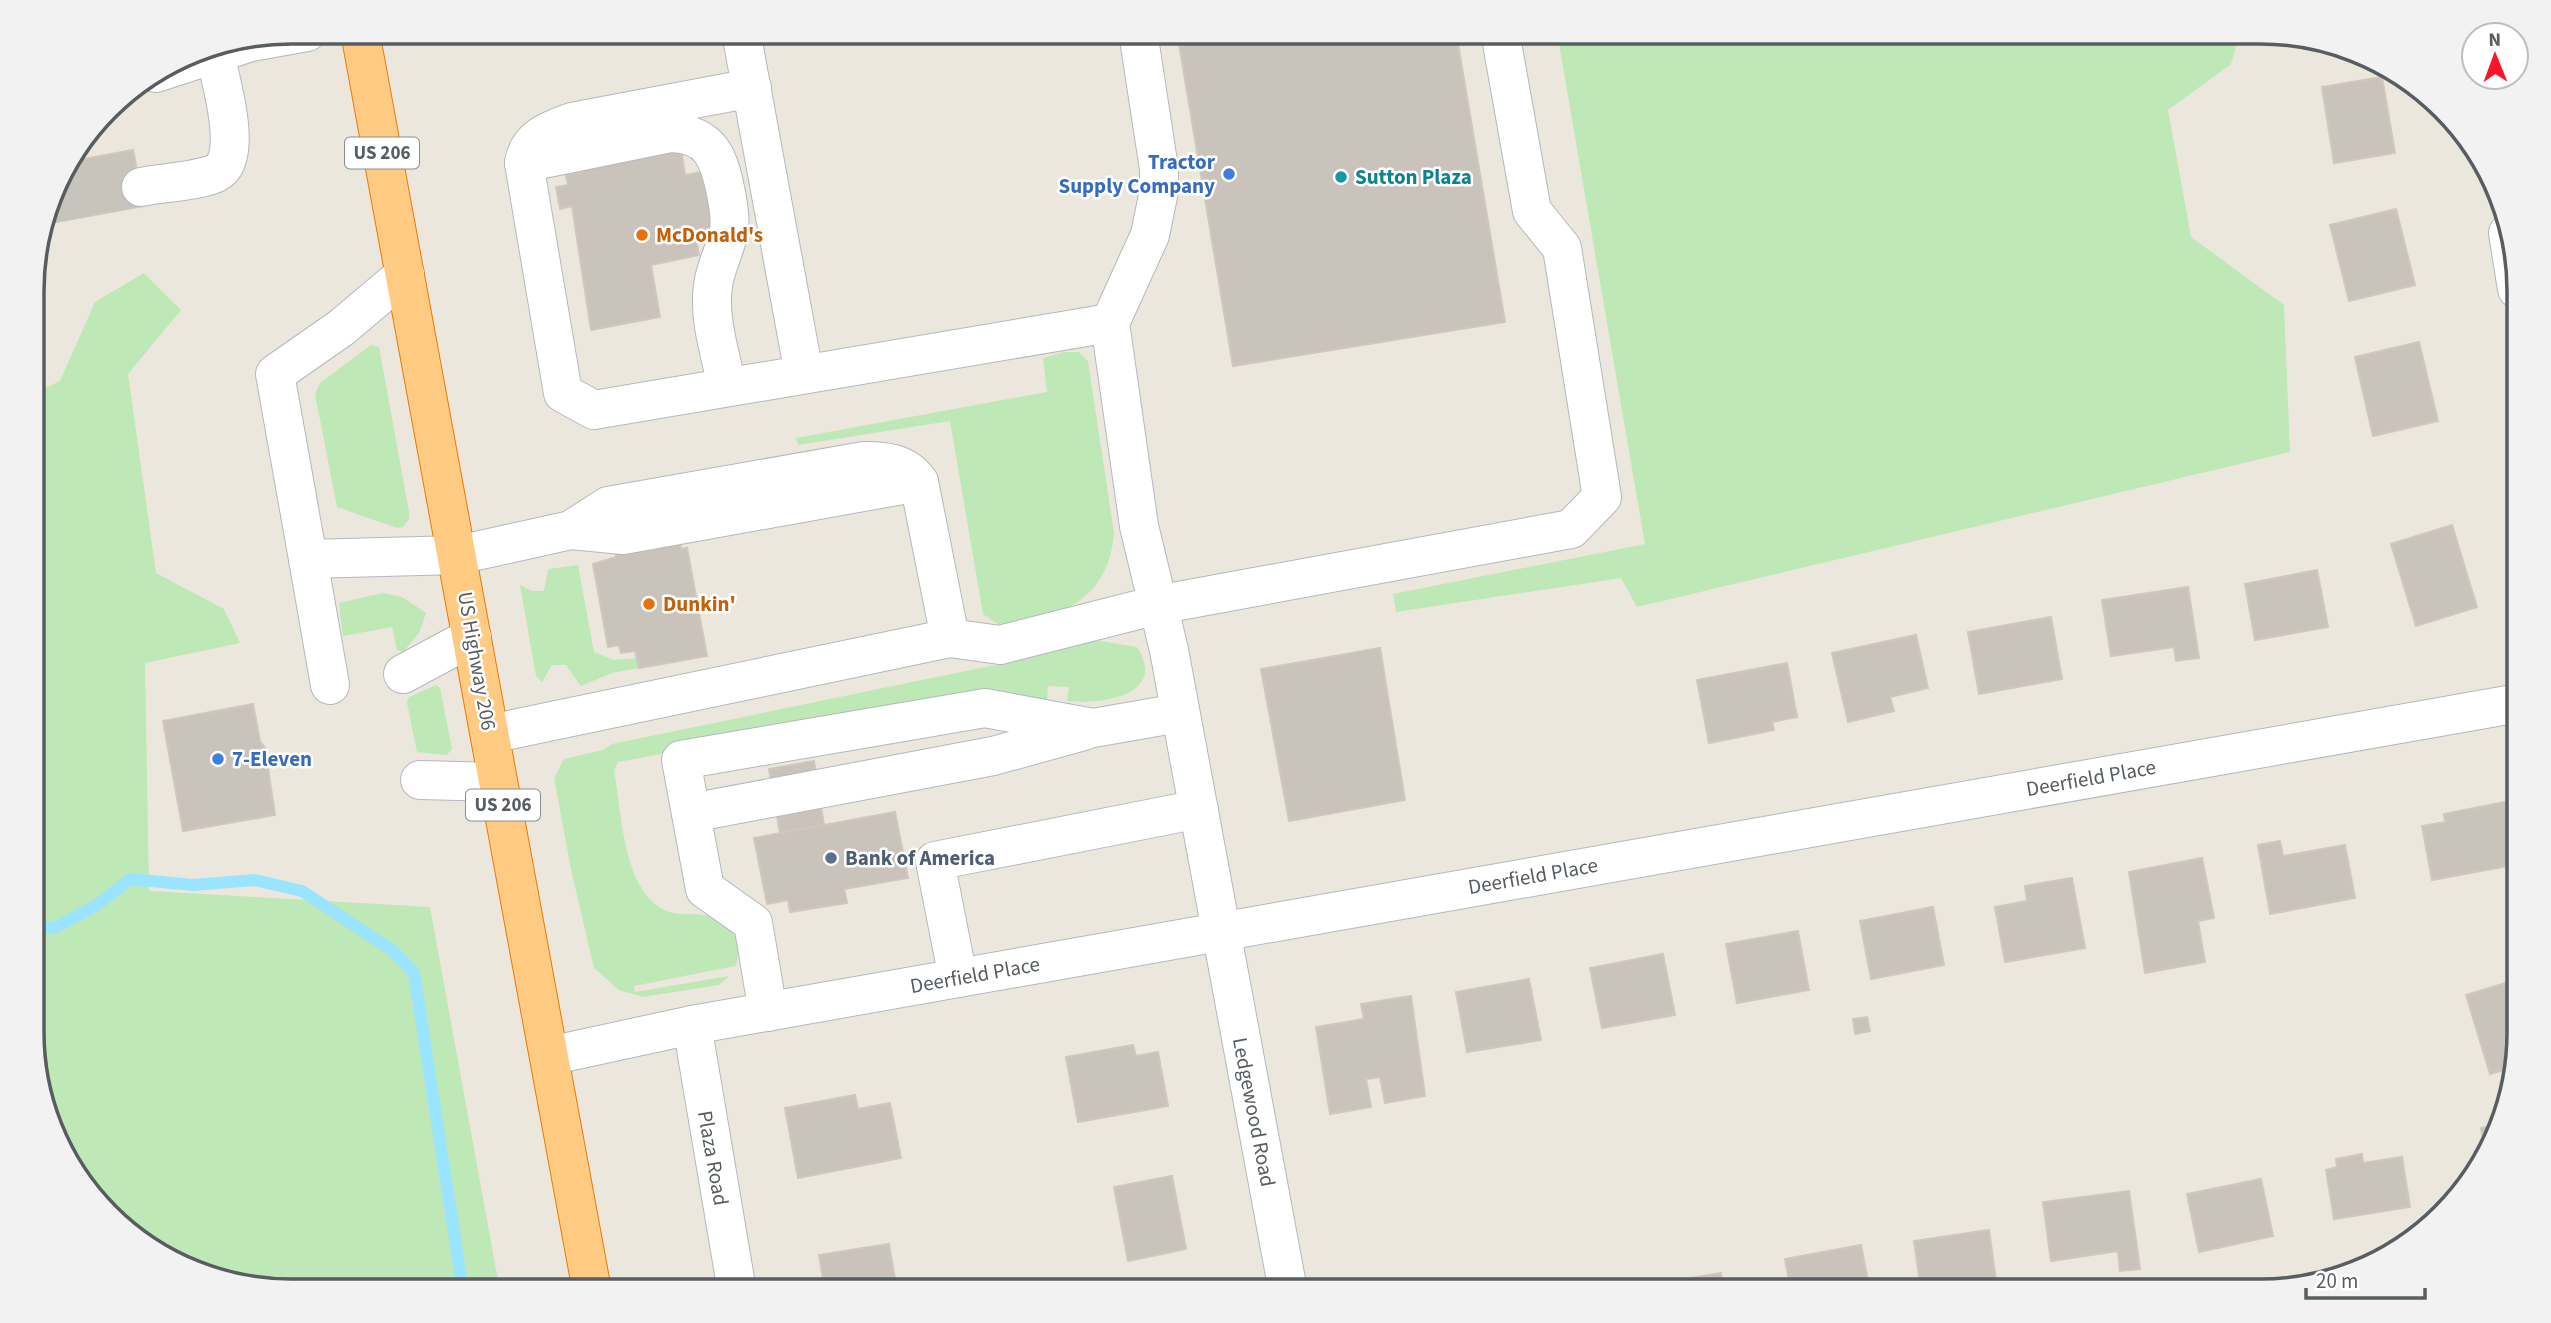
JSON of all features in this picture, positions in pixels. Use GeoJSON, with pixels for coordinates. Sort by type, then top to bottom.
{"type":"FeatureCollection","features":[{"type":"Feature","properties":{"kind":"highway","name":"US Highway 206"},"geometry":{"type":"LineString","coordinates":[[362,44],[590,1279]]}},
{"type":"Feature","properties":{"kind":"street"},"geometry":{"type":"LineString","coordinates":[[743,44],[804,374]]}},
{"type":"Feature","properties":{"kind":"street"},"geometry":{"type":"LineString","coordinates":[[752,88],[572,122],[534,141],[526,151],[524,163],[563,393],[594,410],[1110,323],[1150,235],[1159,191],[1159,169],[1140,44]]}},
{"type":"Feature","properties":{"kind":"street"},"geometry":{"type":"LineString","coordinates":[[490,734],[950,638],[1000,645],[1157,605],[1571,529],[1602,497],[1562,248],[1532,211],[1502,44]]}},
{"type":"Feature","properties":{"kind":"street"},"geometry":{"type":"LineString","coordinates":[[141,187],[216,173],[226,164],[230,150],[229,128],[215,56]]}},
{"type":"Feature","properties":{"kind":"street"},"geometry":{"type":"LineString","coordinates":[[524,163],[671,133],[688,134],[708,146],[717,159],[723,176],[730,226],[712,286],[712,302],[727,387]]}},
{"type":"Feature","properties":{"kind":"street"},"geometry":{"type":"LineString","coordinates":[[330,685],[275,374],[341,328],[405,274]]}},
{"type":"Feature","properties":{"kind":"street","name":"Ledgewood Road"},"geometry":{"type":"LineString","coordinates":[[1110,323],[1139,526],[1199,809],[1286,1279]]}},
{"type":"Feature","properties":{"kind":"street"},"geometry":{"type":"LineString","coordinates":[[308,559],[458,555],[571,530],[608,506],[864,461],[900,465],[912,471],[919,482],[950,638]]}},
{"type":"Feature","properties":{"kind":"street"},"geometry":{"type":"LineString","coordinates":[[404,674],[472,637]]}},
{"type":"Feature","properties":{"kind":"street","name":"Deerfield Place"},"geometry":{"type":"LineString","coordinates":[[549,1055],[692,1025],[2507,705]]}},
{"type":"Feature","properties":{"kind":"street"},"geometry":{"type":"LineString","coordinates":[[768,1012],[753,923],[705,889],[681,761],[985,708],[1093,728]]}},
{"type":"Feature","properties":{"kind":"street"},"geometry":{"type":"LineString","coordinates":[[691,813],[993,756],[1093,728],[1179,713]]}},
{"type":"Feature","properties":{"kind":"street"},"geometry":{"type":"LineString","coordinates":[[420,780],[498,782]]}},
{"type":"Feature","properties":{"kind":"street"},"geometry":{"type":"LineString","coordinates":[[958,978],[935,861],[1199,809]]}},
{"type":"Feature","properties":{"kind":"street","name":"Plaza Road"},"geometry":{"type":"LineString","coordinates":[[692,1025],[735,1279]]}},
{"type":"Feature","properties":{"kind":"green space"},"geometry":{"type":"Polygon","coordinates":[[[1559,44],[2237,44],[2231,64],[2168,110],[2191,237],[2284,305],[2290,452],[1637,607],[1621,578],[1396,612],[1393,594],[1645,544],[1559,44]]]}},
{"type":"Feature","properties":{"kind":"green space"},"geometry":{"type":"Polygon","coordinates":[[[144,273],[181,310],[128,374],[156,573],[224,609],[240,643],[145,663],[149,891],[430,907],[498,1279],[275,1279],[243,1275],[211,1266],[154,1238],[116,1207],[85,1169],[63,1127],[48,1080],[44,1048],[44,388],[60,381],[95,302],[144,273]]]}},
{"type":"Feature","properties":{"kind":"green space"},"geometry":{"type":"Polygon","coordinates":[[[371,345],[379,347],[409,512],[409,519],[403,527],[397,528],[337,507],[315,394],[320,383],[371,345]]]}},
{"type":"Feature","properties":{"kind":"green space"},"geometry":{"type":"Polygon","coordinates":[[[1064,352],[1079,352],[1088,361],[1114,533],[1110,556],[1102,575],[1091,590],[1077,602],[1042,618],[999,625],[983,614],[950,421],[798,445],[796,438],[1047,392],[1043,358],[1064,352]]]}},
{"type":"Feature","properties":{"kind":"green space"},"geometry":{"type":"Polygon","coordinates":[[[578,565],[594,652],[614,660],[637,658],[639,668],[612,673],[581,686],[566,665],[552,665],[542,682],[536,676],[520,585],[532,591],[544,591],[548,569],[578,565]]]}},
{"type":"Feature","properties":{"kind":"green space"},"geometry":{"type":"Polygon","coordinates":[[[383,593],[402,597],[426,613],[419,633],[403,652],[397,650],[392,627],[343,636],[339,603],[383,593]]]}},
{"type":"Feature","properties":{"kind":"green space"},"geometry":{"type":"Polygon","coordinates":[[[1093,640],[1137,647],[1144,664],[1144,677],[1137,687],[1112,699],[1081,702],[1067,701],[1069,687],[1048,686],[1047,699],[980,695],[618,762],[614,770],[625,842],[636,877],[644,891],[654,903],[668,912],[710,916],[725,923],[737,943],[738,959],[735,966],[634,986],[635,992],[729,976],[719,985],[643,997],[619,990],[594,968],[572,874],[554,778],[564,759],[603,750],[612,744],[1034,657],[1093,640]]]}},
{"type":"Feature","properties":{"kind":"green space"},"geometry":{"type":"Polygon","coordinates":[[[436,685],[440,688],[452,749],[447,755],[417,752],[407,703],[409,697],[436,685]]]}},
{"type":"Feature","properties":{"kind":"building","name":"Sutton Plaza"},"geometry":{"type":"Polygon","coordinates":[[[1179,44],[1458,44],[1505,322],[1233,366],[1179,44]]]}},
{"type":"Feature","properties":{"kind":"building"},"geometry":{"type":"Polygon","coordinates":[[[2382,77],[2395,153],[2334,163],[2322,87],[2382,77]]]}},
{"type":"Feature","properties":{"kind":"building","name":"McDonald's"},"geometry":{"type":"Polygon","coordinates":[[[681,149],[685,175],[707,171],[718,234],[696,237],[699,255],[651,265],[660,317],[591,330],[572,206],[560,209],[556,187],[568,185],[566,175],[584,172],[581,153],[681,149]]]}},
{"type":"Feature","properties":{"kind":"building"},"geometry":{"type":"Polygon","coordinates":[[[133,150],[144,206],[53,222],[69,182],[82,160],[133,150]]]}},
{"type":"Feature","properties":{"kind":"building"},"geometry":{"type":"Polygon","coordinates":[[[2396,209],[2415,285],[2349,301],[2330,225],[2396,209]]]}},
{"type":"Feature","properties":{"kind":"building"},"geometry":{"type":"Polygon","coordinates":[[[2419,342],[2438,421],[2373,436],[2355,357],[2419,342]]]}},
{"type":"Feature","properties":{"kind":"building"},"geometry":{"type":"Polygon","coordinates":[[[2452,525],[2477,607],[2416,626],[2391,544],[2452,525]]]}},
{"type":"Feature","properties":{"kind":"building","name":"Dunkin'"},"geometry":{"type":"Polygon","coordinates":[[[645,540],[647,550],[680,544],[681,549],[687,548],[707,656],[639,668],[635,651],[621,653],[619,645],[608,647],[593,564],[616,557],[614,545],[645,540]]]}},
{"type":"Feature","properties":{"kind":"building"},"geometry":{"type":"Polygon","coordinates":[[[2317,570],[2328,627],[2255,640],[2245,584],[2317,570]]]}},
{"type":"Feature","properties":{"kind":"building"},"geometry":{"type":"Polygon","coordinates":[[[2188,587],[2199,658],[2176,661],[2174,647],[2111,656],[2102,600],[2188,587]]]}},
{"type":"Feature","properties":{"kind":"building"},"geometry":{"type":"Polygon","coordinates":[[[2051,617],[2062,679],[1979,694],[1968,632],[2051,617]]]}},
{"type":"Feature","properties":{"kind":"building"},"geometry":{"type":"Polygon","coordinates":[[[1916,635],[1928,688],[1890,697],[1894,711],[1848,722],[1832,653],[1916,635]]]}},
{"type":"Feature","properties":{"kind":"building"},"geometry":{"type":"Polygon","coordinates":[[[1380,648],[1405,800],[1289,821],[1261,669],[1380,648]]]}},
{"type":"Feature","properties":{"kind":"building"},"geometry":{"type":"Polygon","coordinates":[[[1787,663],[1797,717],[1772,722],[1774,730],[1709,743],[1697,680],[1787,663]]]}},
{"type":"Feature","properties":{"kind":"building","name":"7-Eleven"},"geometry":{"type":"Polygon","coordinates":[[[253,704],[260,741],[265,748],[275,815],[183,831],[163,721],[253,704]]]}},
{"type":"Feature","properties":{"kind":"building"},"geometry":{"type":"Polygon","coordinates":[[[814,761],[824,825],[780,833],[769,769],[814,761]]]}},
{"type":"Feature","properties":{"kind":"building"},"geometry":{"type":"Polygon","coordinates":[[[2507,802],[2507,866],[2432,880],[2422,826],[2445,822],[2444,814],[2507,802]]]}},
{"type":"Feature","properties":{"kind":"building","name":"Bank of America"},"geometry":{"type":"Polygon","coordinates":[[[895,812],[908,878],[844,889],[847,903],[790,912],[788,900],[767,904],[754,838],[895,812]]]}},
{"type":"Feature","properties":{"kind":"building"},"geometry":{"type":"Polygon","coordinates":[[[2280,841],[2283,856],[2345,845],[2355,898],[2270,914],[2258,845],[2280,841]]]}},
{"type":"Feature","properties":{"kind":"building"},"geometry":{"type":"Polygon","coordinates":[[[2202,858],[2214,918],[2198,921],[2205,962],[2145,973],[2129,872],[2202,858]]]}},
{"type":"Feature","properties":{"kind":"building"},"geometry":{"type":"Polygon","coordinates":[[[2072,878],[2085,948],[2005,962],[1995,907],[2027,901],[2025,886],[2072,878]]]}},
{"type":"Feature","properties":{"kind":"building"},"geometry":{"type":"Polygon","coordinates":[[[1933,907],[1944,965],[1871,979],[1860,921],[1933,907]]]}},
{"type":"Feature","properties":{"kind":"building"},"geometry":{"type":"Polygon","coordinates":[[[1798,931],[1809,990],[1737,1003],[1726,944],[1798,931]]]}},
{"type":"Feature","properties":{"kind":"building"},"geometry":{"type":"Polygon","coordinates":[[[1663,954],[1675,1015],[1602,1028],[1590,968],[1663,954]]]}},
{"type":"Feature","properties":{"kind":"building"},"geometry":{"type":"Polygon","coordinates":[[[1529,979],[1541,1040],[1467,1052],[1456,992],[1529,979]]]}},
{"type":"Feature","properties":{"kind":"building"},"geometry":{"type":"Polygon","coordinates":[[[2507,983],[2504,1070],[2490,1074],[2466,995],[2507,983]]]}},
{"type":"Feature","properties":{"kind":"building"},"geometry":{"type":"Polygon","coordinates":[[[1411,996],[1425,1096],[1385,1103],[1380,1077],[1366,1079],[1371,1107],[1330,1114],[1316,1027],[1364,1019],[1361,1004],[1411,996]]]}},
{"type":"Feature","properties":{"kind":"building"},"geometry":{"type":"Polygon","coordinates":[[[1867,1017],[1870,1031],[1855,1034],[1853,1019],[1867,1017]]]}},
{"type":"Feature","properties":{"kind":"building"},"geometry":{"type":"Polygon","coordinates":[[[1133,1045],[1136,1056],[1158,1052],[1168,1106],[1078,1122],[1066,1057],[1133,1045]]]}},
{"type":"Feature","properties":{"kind":"building"},"geometry":{"type":"Polygon","coordinates":[[[855,1095],[858,1109],[890,1103],[901,1158],[798,1178],[785,1108],[855,1095]]]}},
{"type":"Feature","properties":{"kind":"building"},"geometry":{"type":"Polygon","coordinates":[[[2488,1127],[2483,1139],[2481,1128],[2488,1127]]]}},
{"type":"Feature","properties":{"kind":"building"},"geometry":{"type":"Polygon","coordinates":[[[2362,1154],[2363,1163],[2402,1157],[2410,1207],[2334,1219],[2326,1170],[2337,1167],[2336,1159],[2362,1154]]]}},
{"type":"Feature","properties":{"kind":"building"},"geometry":{"type":"Polygon","coordinates":[[[1172,1176],[1186,1249],[1128,1261],[1114,1187],[1172,1176]]]}},
{"type":"Feature","properties":{"kind":"building"},"geometry":{"type":"Polygon","coordinates":[[[2261,1179],[2273,1236],[2199,1252],[2187,1194],[2261,1179]]]}},
{"type":"Feature","properties":{"kind":"building"},"geometry":{"type":"Polygon","coordinates":[[[2129,1191],[2140,1269],[2120,1271],[2118,1251],[2051,1261],[2043,1202],[2129,1191]]]}},
{"type":"Feature","properties":{"kind":"building"},"geometry":{"type":"Polygon","coordinates":[[[1989,1230],[1996,1279],[1919,1279],[1914,1241],[1989,1230]]]}},
{"type":"Feature","properties":{"kind":"building"},"geometry":{"type":"Polygon","coordinates":[[[889,1244],[895,1279],[823,1279],[819,1255],[889,1244]]]}},
{"type":"Feature","properties":{"kind":"building"},"geometry":{"type":"Polygon","coordinates":[[[1861,1245],[1868,1279],[1789,1279],[1785,1259],[1861,1245]]]}},
{"type":"Feature","properties":{"kind":"building"},"geometry":{"type":"Polygon","coordinates":[[[1721,1273],[1722,1279],[1685,1279],[1721,1273]]]}},
{"type":"Feature","properties":{"kind":"waterway"},"geometry":{"type":"LineString","coordinates":[[44,928],[54,928],[97,905],[130,879],[193,885],[255,880],[302,891],[392,950],[414,973],[461,1279]]}},
{"type":"Feature","properties":{"kind":"tunnel"},"geometry":{"type":"LineString","coordinates":[[61,202],[141,187]]}},
{"type":"Feature","properties":{"kind":"place","name":"Tractor Supply Company"},"geometry":{"type":"Point","coordinates":[1229,174]}},
{"type":"Feature","properties":{"kind":"place","name":"Sutton Plaza"},"geometry":{"type":"Point","coordinates":[1341,177]}},
{"type":"Feature","properties":{"kind":"place","name":"McDonald's"},"geometry":{"type":"Point","coordinates":[642,235]}},
{"type":"Feature","properties":{"kind":"place","name":"Dunkin'"},"geometry":{"type":"Point","coordinates":[649,604]}},
{"type":"Feature","properties":{"kind":"place","name":"7-Eleven"},"geometry":{"type":"Point","coordinates":[218,759]}},
{"type":"Feature","properties":{"kind":"place","name":"Bank of America"},"geometry":{"type":"Point","coordinates":[831,858]}}]}
